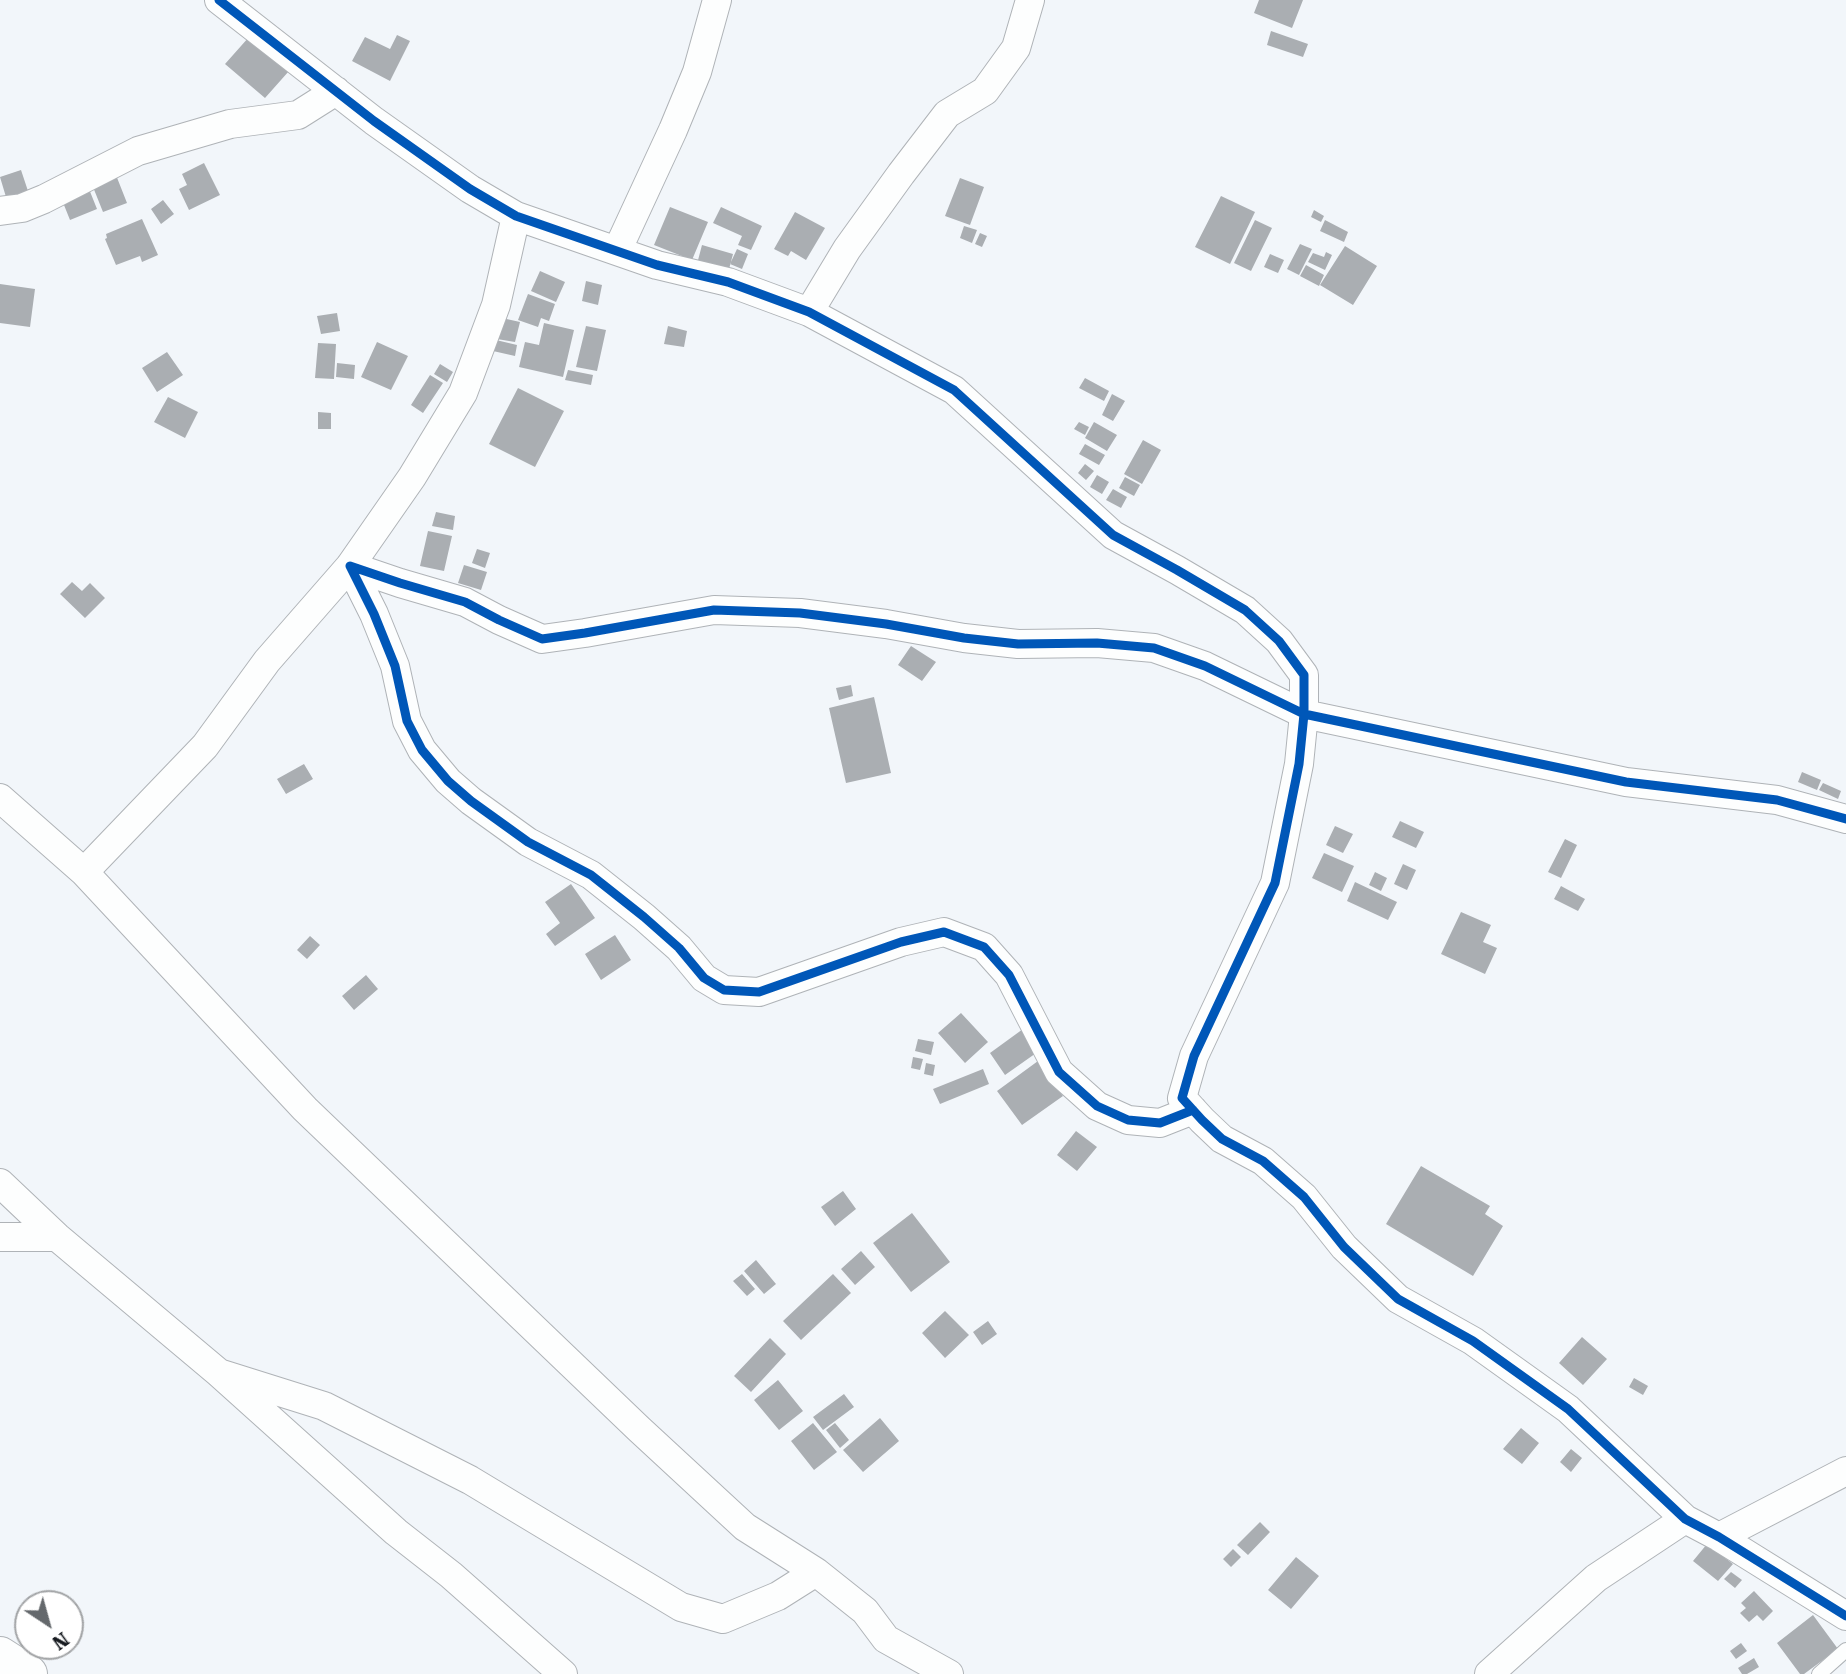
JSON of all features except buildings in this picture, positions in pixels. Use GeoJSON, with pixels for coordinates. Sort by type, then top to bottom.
{"type":"FeatureCollection","features":[{"type":"Feature","properties":{"kind":"street"},"geometry":{"type":"LineString","coordinates":[[219,0],[336,91],[470,189],[516,216],[657,265],[728,282],[809,312],[954,390],[1113,535],[1245,610],[1279,641],[1304,675],[1304,714],[1299,764],[1275,883],[1194,1056],[1182,1098],[1222,1139],[1263,1161],[1304,1197],[1344,1247],[1398,1299],[1473,1341],[1568,1409],[1685,1519],[1719,1537],[1846,1616]]}},
{"type":"Feature","properties":{"kind":"street"},"geometry":{"type":"LineString","coordinates":[[617,251],[697,72],[717,0]]}},
{"type":"Feature","properties":{"kind":"street"},"geometry":{"type":"LineString","coordinates":[[809,312],[848,249],[947,114],[985,91],[1016,48],[1030,0]]}},
{"type":"Feature","properties":{"kind":"street"},"geometry":{"type":"LineString","coordinates":[[0,211],[22,208],[44,199],[138,151],[230,124],[298,115],[336,91]]}},
{"type":"Feature","properties":{"kind":"street"},"geometry":{"type":"LineString","coordinates":[[84,872],[205,746],[267,661],[350,566],[412,477],[463,393],[496,305],[516,216]]}},
{"type":"Feature","properties":{"kind":"street"},"geometry":{"type":"LineString","coordinates":[[350,566],[465,602],[542,639],[713,610],[800,613],[1018,644],[1097,643],[1154,648],[1205,666],[1304,714],[1626,782],[1777,800],[1846,819]]}},
{"type":"Feature","properties":{"kind":"street"},"geometry":{"type":"LineString","coordinates":[[350,566],[374,614],[395,666],[407,721],[422,750],[448,781],[528,842],[591,875],[644,917],[704,978],[724,990],[759,992],[901,942],[944,932],[984,947],[993,956],[1009,975],[1059,1072],[1097,1106],[1128,1120],[1160,1123],[1193,1110]]}},
{"type":"Feature","properties":{"kind":"street"},"geometry":{"type":"LineString","coordinates":[[0,798],[84,872],[305,1109],[629,1420],[745,1527],[816,1572],[866,1611],[886,1639],[949,1674]]}},
{"type":"Feature","properties":{"kind":"street"},"geometry":{"type":"LineString","coordinates":[[0,1182],[57,1237],[219,1373],[396,1532],[451,1575],[563,1674]]}},
{"type":"Feature","properties":{"kind":"street"},"geometry":{"type":"LineString","coordinates":[[0,1237],[57,1237]]}},
{"type":"Feature","properties":{"kind":"street"},"geometry":{"type":"LineString","coordinates":[[219,1373],[324,1406],[446,1467],[681,1607],[723,1619],[778,1596],[816,1572]]}},
{"type":"Feature","properties":{"kind":"street"},"geometry":{"type":"LineString","coordinates":[[1719,1537],[1846,1471]]}},
{"type":"Feature","properties":{"kind":"street"},"geometry":{"type":"LineString","coordinates":[[1489,1674],[1596,1578],[1685,1519]]}},
{"type":"Feature","properties":{"kind":"street"},"geometry":{"type":"LineString","coordinates":[[0,1656],[28,1674]]}},
{"type":"Feature","properties":{"kind":"lane"},"geometry":{"type":"LineString","coordinates":[[1819,1674],[1846,1650]]}},
{"type":"Feature","properties":{"kind":"cycle path"},"geometry":{"type":"LineString","coordinates":[[219,0],[374,121],[470,189],[516,216],[657,265],[728,282],[809,312],[954,390],[1113,535],[1245,610],[1279,641],[1304,675],[1304,714],[1299,764],[1275,883],[1194,1056],[1182,1098],[1222,1139],[1263,1161],[1304,1197],[1344,1247],[1398,1299],[1473,1341],[1568,1409],[1685,1519],[1719,1537],[1846,1616]]}},
{"type":"Feature","properties":{"kind":"cycle path"},"geometry":{"type":"LineString","coordinates":[[1193,1110],[1160,1123],[1128,1120],[1097,1106],[1059,1072],[1009,975],[984,947],[944,932],[901,942],[759,992],[724,990],[704,978],[679,948],[591,875],[528,842],[448,781],[422,750],[407,721],[395,666],[374,614],[350,566],[465,602],[542,639],[714,610],[800,613],[1018,644],[1097,643],[1154,648],[1205,666],[1304,714],[1626,782],[1777,800],[1846,819]]}}]}
